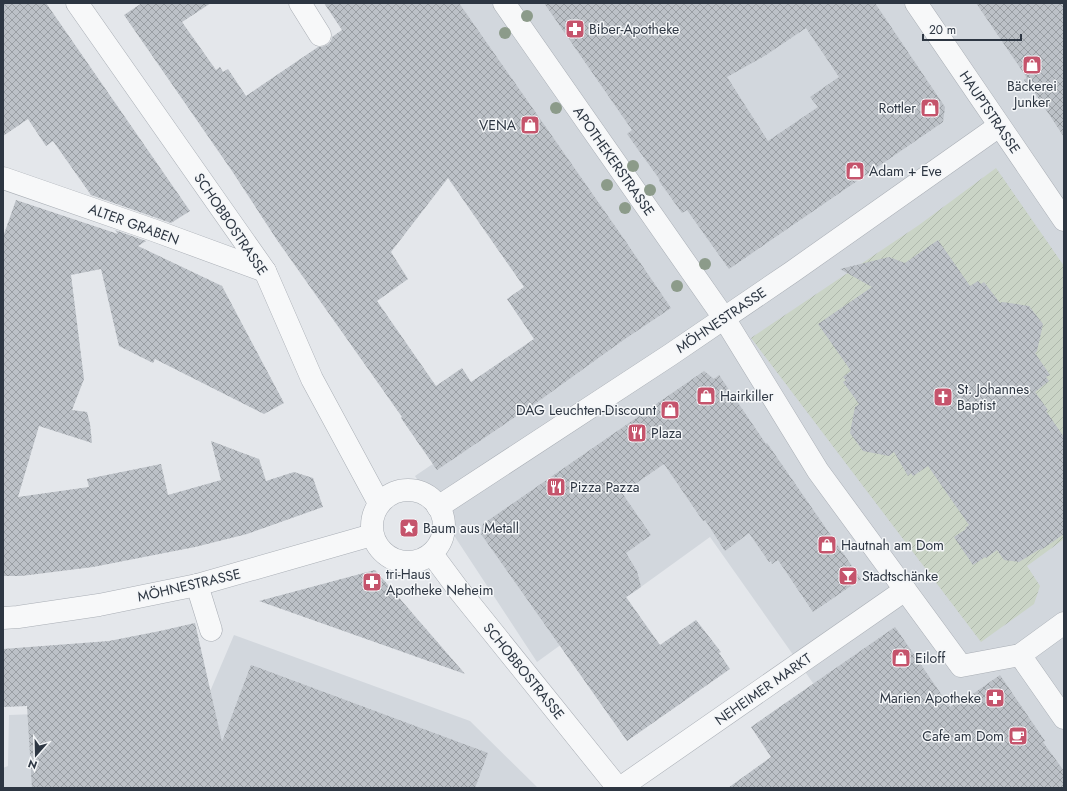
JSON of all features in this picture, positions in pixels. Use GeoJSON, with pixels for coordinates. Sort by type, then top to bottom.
{"type":"FeatureCollection","features":[{"type":"Feature","properties":{"kind":"street","name":"SCHOBBOSTRASSE"},"geometry":{"type":"LineString","coordinates":[[77,3],[265,271],[312,379],[379,503]]}},
{"type":"Feature","properties":{"kind":"street"},"geometry":{"type":"LineString","coordinates":[[300,3],[320,35]]}},
{"type":"Feature","properties":{"kind":"street","name":"APOTHEKERSTRASSE"},"geometry":{"type":"LineString","coordinates":[[504,3],[724,318]]}},
{"type":"Feature","properties":{"kind":"street","name":"HAUPTSTRASSE"},"geometry":{"type":"LineString","coordinates":[[916,3],[1064,220]]}},
{"type":"Feature","properties":{"kind":"street","name":"MÖHNESTRASSE"},"geometry":{"type":"LineString","coordinates":[[438,507],[670,355],[1000,126]]}},
{"type":"Feature","properties":{"kind":"street","name":"ALTER GRABEN"},"geometry":{"type":"LineString","coordinates":[[3,178],[265,271]]}},
{"type":"Feature","properties":{"kind":"street"},"geometry":{"type":"LineString","coordinates":[[724,318],[818,471],[961,666],[1020,655],[1064,623]]}},
{"type":"Feature","properties":{"kind":"street"},"geometry":{"type":"LineString","coordinates":[[410,490],[426,495],[438,507],[444,521],[443,536],[432,554],[418,561],[401,562],[382,552],[372,535],[372,518],[379,503],[395,492],[410,490]]}},
{"type":"Feature","properties":{"kind":"street","name":"MÖHNESTRASSE"},"geometry":{"type":"LineString","coordinates":[[3,618],[99,605],[197,585],[372,535]]}},
{"type":"Feature","properties":{"kind":"street","name":"SCHOBBOSTRASSE"},"geometry":{"type":"LineString","coordinates":[[432,554],[458,589],[619,788]]}},
{"type":"Feature","properties":{"kind":"street"},"geometry":{"type":"LineString","coordinates":[[197,585],[211,630]]}},
{"type":"Feature","properties":{"kind":"street","name":"NEHEIMER MARKT"},"geometry":{"type":"LineString","coordinates":[[619,788],[905,590]]}},
{"type":"Feature","properties":{"kind":"street"},"geometry":{"type":"LineString","coordinates":[[1020,655],[1064,718]]}},
{"type":"Feature","properties":{"kind":"shaded area"},"geometry":{"type":"Polygon","coordinates":[[[370,3],[1064,3],[1064,788],[887,788],[710,537],[537,662],[415,476],[612,342],[370,3]]]}},
{"type":"Feature","properties":{"kind":"shaded area"},"geometry":{"type":"Polygon","coordinates":[[[234,635],[470,721],[538,788],[3,788],[3,768],[8,766],[9,715],[203,708],[234,635]]]}},
{"type":"Feature","properties":{"kind":"green space"},"geometry":{"type":"Polygon","coordinates":[[[996,168],[1064,266],[1064,539],[1027,566],[1040,586],[1034,604],[981,642],[751,338],[919,225],[996,168]]]}},
{"type":"Feature","properties":{"kind":"building"},"geometry":{"type":"Polygon","coordinates":[[[3,3],[46,3],[190,211],[171,223],[91,195],[53,141],[46,146],[28,119],[3,136],[3,3]]]}},
{"type":"Feature","properties":{"kind":"building"},"geometry":{"type":"Polygon","coordinates":[[[142,3],[211,3],[182,22],[216,70],[220,67],[223,72],[228,69],[246,96],[318,47],[327,45],[331,41],[332,37],[342,30],[324,3],[459,3],[671,308],[437,470],[401,418],[402,417],[277,240],[232,171],[124,15],[142,3]],[[448,178],[391,252],[408,279],[377,301],[436,386],[462,368],[471,382],[534,339],[507,299],[524,287],[448,178]]]}},
{"type":"Feature","properties":{"kind":"building"},"geometry":{"type":"Polygon","coordinates":[[[544,3],[875,3],[945,107],[943,122],[729,269],[687,210],[682,213],[659,181],[660,180],[627,134],[632,130],[544,3]],[[806,28],[766,55],[727,77],[768,141],[818,107],[810,97],[839,77],[806,28]]]}},
{"type":"Feature","properties":{"kind":"building"},"geometry":{"type":"Polygon","coordinates":[[[976,3],[1064,3],[1064,137],[1035,93],[1024,80],[1027,78],[976,3]]]}},
{"type":"Feature","properties":{"kind":"building"},"geometry":{"type":"Polygon","coordinates":[[[16,200],[118,234],[115,230],[146,241],[138,246],[222,286],[284,403],[264,414],[155,359],[153,363],[119,346],[101,269],[71,275],[84,379],[72,410],[87,412],[92,443],[39,426],[18,497],[89,487],[87,479],[161,464],[168,495],[221,480],[211,441],[259,459],[266,481],[294,472],[313,478],[323,507],[247,534],[195,547],[93,567],[21,576],[3,576],[3,237],[16,200]]]}},
{"type":"Feature","properties":{"kind":"building","name":"St. Johannes Baptist"},"geometry":{"type":"Polygon","coordinates":[[[938,240],[970,286],[978,281],[981,284],[984,282],[1000,303],[1002,302],[1029,306],[1043,324],[1037,351],[1035,353],[1050,375],[1046,377],[1049,381],[1035,392],[1064,437],[1064,534],[1041,550],[1040,549],[1019,562],[1004,560],[997,550],[973,565],[954,537],[966,529],[965,528],[969,525],[928,466],[913,476],[911,473],[908,476],[894,452],[889,456],[863,451],[850,433],[855,407],[859,404],[843,382],[846,380],[843,377],[851,371],[818,324],[872,287],[840,269],[889,257],[905,263],[938,240]]]}},
{"type":"Feature","properties":{"kind":"building"},"geometry":{"type":"Polygon","coordinates":[[[704,371],[714,379],[719,375],[861,579],[813,612],[778,560],[772,564],[771,561],[769,562],[749,533],[725,551],[705,520],[703,521],[664,464],[622,493],[651,535],[626,553],[637,571],[641,587],[626,597],[660,645],[696,620],[721,652],[719,653],[730,669],[627,741],[481,534],[483,524],[704,371]]]}},
{"type":"Feature","properties":{"kind":"building"},"geometry":{"type":"Polygon","coordinates":[[[375,570],[465,674],[259,601],[375,570]]]}},
{"type":"Feature","properties":{"kind":"building"},"geometry":{"type":"Polygon","coordinates":[[[195,623],[222,742],[251,665],[488,753],[475,788],[32,788],[27,706],[3,707],[3,649],[109,641],[195,623]]]}},
{"type":"Feature","properties":{"kind":"building"},"geometry":{"type":"Polygon","coordinates":[[[895,627],[950,707],[966,696],[967,698],[1000,675],[1045,741],[1043,742],[1064,771],[1064,788],[728,788],[771,757],[751,727],[895,627]]]}},
{"type":"Feature","properties":{"kind":"place","name":"Biber-Apotheke"},"geometry":{"type":"Point","coordinates":[575,29]}},
{"type":"Feature","properties":{"kind":"place","name":"Bäckerei Junker"},"geometry":{"type":"Point","coordinates":[1032,65]}},
{"type":"Feature","properties":{"kind":"place","name":"Rottler"},"geometry":{"type":"Point","coordinates":[930,108]}},
{"type":"Feature","properties":{"kind":"place","name":"VENA"},"geometry":{"type":"Point","coordinates":[530,125]}},
{"type":"Feature","properties":{"kind":"place","name":"Adam + Eve"},"geometry":{"type":"Point","coordinates":[855,171]}},
{"type":"Feature","properties":{"kind":"place","name":"Hairkiller"},"geometry":{"type":"Point","coordinates":[706,396]}},
{"type":"Feature","properties":{"kind":"place","name":"St. Johannes Baptist"},"geometry":{"type":"Point","coordinates":[943,397]}},
{"type":"Feature","properties":{"kind":"place","name":"DAG Leuchten-Discount"},"geometry":{"type":"Point","coordinates":[670,410]}},
{"type":"Feature","properties":{"kind":"place","name":"Plaza"},"geometry":{"type":"Point","coordinates":[637,433]}},
{"type":"Feature","properties":{"kind":"place","name":"Pizza Pazza"},"geometry":{"type":"Point","coordinates":[556,487]}},
{"type":"Feature","properties":{"kind":"place","name":"Baum aus Metall"},"geometry":{"type":"Point","coordinates":[409,528]}},
{"type":"Feature","properties":{"kind":"place","name":"Hautnah am Dom"},"geometry":{"type":"Point","coordinates":[827,545]}},
{"type":"Feature","properties":{"kind":"place","name":"Stadtschänke"},"geometry":{"type":"Point","coordinates":[848,576]}},
{"type":"Feature","properties":{"kind":"place","name":"tri-Haus Apotheke Neheim"},"geometry":{"type":"Point","coordinates":[372,582]}},
{"type":"Feature","properties":{"kind":"place","name":"Eiloff"},"geometry":{"type":"Point","coordinates":[901,658]}},
{"type":"Feature","properties":{"kind":"place","name":"Marien Apotheke"},"geometry":{"type":"Point","coordinates":[995,698]}},
{"type":"Feature","properties":{"kind":"place","name":"Cafe am Dom"},"geometry":{"type":"Point","coordinates":[1018,736]}}]}
